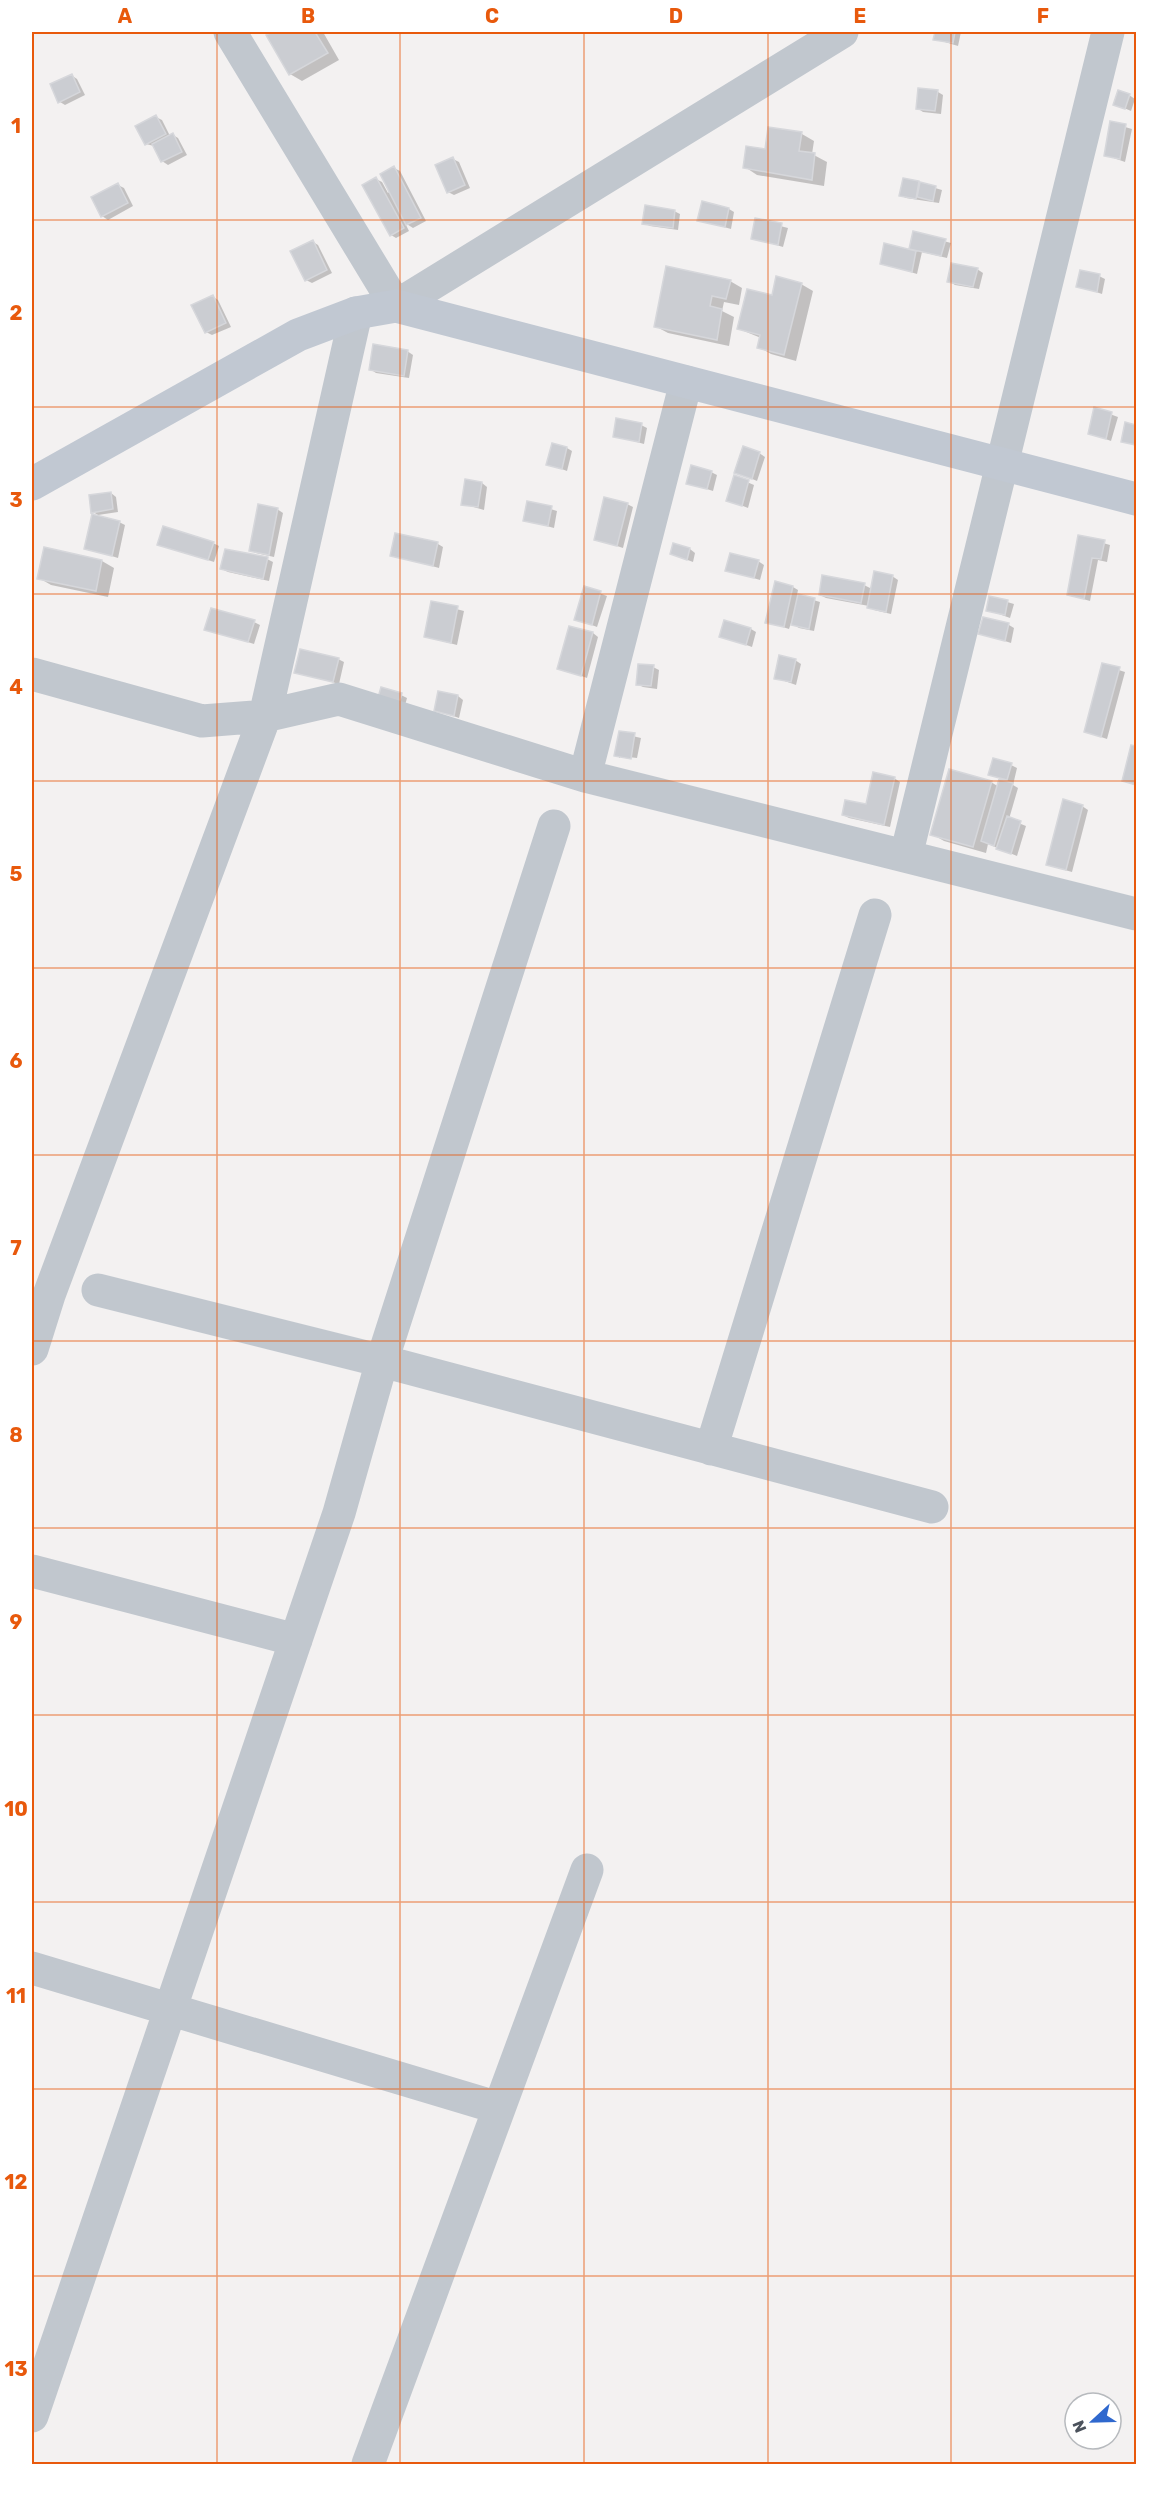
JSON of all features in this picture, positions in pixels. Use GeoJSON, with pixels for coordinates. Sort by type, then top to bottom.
{"type":"FeatureCollection","features":[{"type":"Feature","properties":{"kind":"street"},"geometry":{"type":"LineString","coordinates":[[230,32],[396,306],[1137,499]]}},
{"type":"Feature","properties":{"kind":"street"},"geometry":{"type":"LineString","coordinates":[[32,484],[298,335],[356,313],[396,306],[842,32]]}},
{"type":"Feature","properties":{"kind":"street"},"geometry":{"type":"LineString","coordinates":[[906,856],[1108,32]]}},
{"type":"Feature","properties":{"kind":"street"},"geometry":{"type":"LineString","coordinates":[[32,1349],[53,1284],[265,716],[356,313]]}},
{"type":"Feature","properties":{"kind":"street"},"geometry":{"type":"LineString","coordinates":[[585,776],[686,382]]}},
{"type":"Feature","properties":{"kind":"street"},"geometry":{"type":"LineString","coordinates":[[32,674],[202,721],[265,716],[339,699],[585,776],[1137,914]]}},
{"type":"Feature","properties":{"kind":"street"},"geometry":{"type":"LineString","coordinates":[[32,2416],[339,1514],[382,1362],[554,826]]}},
{"type":"Feature","properties":{"kind":"street"},"geometry":{"type":"LineString","coordinates":[[711,1449],[875,915]]}},
{"type":"Feature","properties":{"kind":"street"},"geometry":{"type":"LineString","coordinates":[[98,1290],[382,1362],[932,1507]]}},
{"type":"Feature","properties":{"kind":"street"},"geometry":{"type":"LineString","coordinates":[[32,1571],[296,1641]]}},
{"type":"Feature","properties":{"kind":"street"},"geometry":{"type":"LineString","coordinates":[[368,2464],[587,1870]]}},
{"type":"Feature","properties":{"kind":"street"},"geometry":{"type":"LineString","coordinates":[[32,1968],[499,2108]]}},
{"type":"Feature","properties":{"kind":"building"},"geometry":{"type":"Polygon","coordinates":[[[272,32],[315,32],[328,53],[289,75],[266,35],[272,32]]]}},
{"type":"Feature","properties":{"kind":"building"},"geometry":{"type":"Polygon","coordinates":[[[935,32],[955,32],[953,43],[933,40],[935,32]]]}},
{"type":"Feature","properties":{"kind":"building"},"geometry":{"type":"Polygon","coordinates":[[[72,74],[80,92],[58,103],[50,84],[72,74]]]}},
{"type":"Feature","properties":{"kind":"building"},"geometry":{"type":"Polygon","coordinates":[[[918,88],[938,90],[935,111],[916,109],[918,88]]]}},
{"type":"Feature","properties":{"kind":"building"},"geometry":{"type":"Polygon","coordinates":[[[1118,90],[1130,94],[1125,109],[1113,105],[1118,90]]]}},
{"type":"Feature","properties":{"kind":"building"},"geometry":{"type":"Polygon","coordinates":[[[156,115],[166,134],[145,145],[135,126],[156,115]]]}},
{"type":"Feature","properties":{"kind":"building"},"geometry":{"type":"Polygon","coordinates":[[[1110,121],[1126,124],[1120,159],[1104,156],[1110,121]]]}},
{"type":"Feature","properties":{"kind":"building"},"geometry":{"type":"Polygon","coordinates":[[[768,127],[802,132],[799,151],[815,153],[812,180],[743,168],[746,146],[765,149],[768,127]]]}},
{"type":"Feature","properties":{"kind":"building"},"geometry":{"type":"Polygon","coordinates":[[[173,133],[182,152],[161,162],[152,144],[173,133]]]}},
{"type":"Feature","properties":{"kind":"building"},"geometry":{"type":"Polygon","coordinates":[[[453,157],[465,185],[447,193],[435,165],[453,157]]]}},
{"type":"Feature","properties":{"kind":"building"},"geometry":{"type":"Polygon","coordinates":[[[394,166],[421,218],[406,225],[380,174],[394,166]]]}},
{"type":"Feature","properties":{"kind":"building"},"geometry":{"type":"Polygon","coordinates":[[[376,177],[404,228],[390,236],[362,185],[376,177]]]}},
{"type":"Feature","properties":{"kind":"building"},"geometry":{"type":"Polygon","coordinates":[[[903,178],[919,181],[916,199],[899,196],[903,178]]]}},
{"type":"Feature","properties":{"kind":"building"},"geometry":{"type":"Polygon","coordinates":[[[920,182],[936,186],[933,201],[917,197],[920,182]]]}},
{"type":"Feature","properties":{"kind":"building"},"geometry":{"type":"Polygon","coordinates":[[[118,183],[128,203],[101,217],[91,197],[118,183]]]}},
{"type":"Feature","properties":{"kind":"building"},"geometry":{"type":"Polygon","coordinates":[[[702,201],[729,208],[725,227],[697,221],[702,201]]]}},
{"type":"Feature","properties":{"kind":"building"},"geometry":{"type":"Polygon","coordinates":[[[645,205],[675,210],[673,228],[642,224],[645,205]]]}},
{"type":"Feature","properties":{"kind":"building"},"geometry":{"type":"Polygon","coordinates":[[[755,218],[782,223],[778,245],[751,239],[755,218]]]}},
{"type":"Feature","properties":{"kind":"building"},"geometry":{"type":"Polygon","coordinates":[[[913,231],[946,239],[941,256],[909,249],[913,231]]]}},
{"type":"Feature","properties":{"kind":"building"},"geometry":{"type":"Polygon","coordinates":[[[313,240],[327,270],[305,281],[290,251],[313,240]]]}},
{"type":"Feature","properties":{"kind":"building"},"geometry":{"type":"Polygon","coordinates":[[[884,243],[916,251],[912,272],[880,264],[884,243]]]}},
{"type":"Feature","properties":{"kind":"building"},"geometry":{"type":"Polygon","coordinates":[[[951,263],[978,268],[973,287],[947,282],[951,263]]]}},
{"type":"Feature","properties":{"kind":"building"},"geometry":{"type":"Polygon","coordinates":[[[666,266],[731,280],[726,299],[712,296],[710,306],[722,309],[717,340],[654,327],[666,266]]]}},
{"type":"Feature","properties":{"kind":"building"},"geometry":{"type":"Polygon","coordinates":[[[1080,270],[1100,274],[1097,292],[1076,287],[1080,270]]]}},
{"type":"Feature","properties":{"kind":"building"},"geometry":{"type":"Polygon","coordinates":[[[776,276],[802,283],[784,355],[757,348],[760,335],[737,329],[747,289],[772,295],[776,276]]]}},
{"type":"Feature","properties":{"kind":"building"},"geometry":{"type":"Polygon","coordinates":[[[213,295],[226,323],[205,333],[191,305],[213,295]]]}},
{"type":"Feature","properties":{"kind":"building"},"geometry":{"type":"Polygon","coordinates":[[[373,344],[408,350],[404,376],[369,370],[373,344]]]}},
{"type":"Feature","properties":{"kind":"building"},"geometry":{"type":"Polygon","coordinates":[[[1094,407],[1112,412],[1106,439],[1088,434],[1094,407]]]}},
{"type":"Feature","properties":{"kind":"building"},"geometry":{"type":"Polygon","coordinates":[[[616,418],[642,423],[639,442],[613,437],[616,418]]]}},
{"type":"Feature","properties":{"kind":"building"},"geometry":{"type":"Polygon","coordinates":[[[1125,422],[1136,425],[1136,445],[1121,442],[1125,422]]]}},
{"type":"Feature","properties":{"kind":"building"},"geometry":{"type":"Polygon","coordinates":[[[552,443],[567,447],[562,469],[546,465],[552,443]]]}},
{"type":"Feature","properties":{"kind":"building"},"geometry":{"type":"Polygon","coordinates":[[[743,446],[760,452],[752,479],[734,473],[743,446]]]}},
{"type":"Feature","properties":{"kind":"building"},"geometry":{"type":"Polygon","coordinates":[[[691,465],[712,471],[707,489],[686,484],[691,465]]]}},
{"type":"Feature","properties":{"kind":"building"},"geometry":{"type":"Polygon","coordinates":[[[734,475],[749,480],[742,506],[726,501],[734,475]]]}},
{"type":"Feature","properties":{"kind":"building"},"geometry":{"type":"Polygon","coordinates":[[[465,479],[482,482],[478,507],[461,505],[465,479]]]}},
{"type":"Feature","properties":{"kind":"building"},"geometry":{"type":"Polygon","coordinates":[[[111,492],[113,509],[91,513],[89,495],[111,492]]]}},
{"type":"Feature","properties":{"kind":"building"},"geometry":{"type":"Polygon","coordinates":[[[604,497],[628,503],[617,546],[594,540],[604,497]]]}},
{"type":"Feature","properties":{"kind":"building"},"geometry":{"type":"Polygon","coordinates":[[[527,501],[552,506],[548,526],[523,521],[527,501]]]}},
{"type":"Feature","properties":{"kind":"building"},"geometry":{"type":"Polygon","coordinates":[[[258,504],[278,508],[269,555],[249,551],[258,504]]]}},
{"type":"Feature","properties":{"kind":"building"},"geometry":{"type":"Polygon","coordinates":[[[92,514],[120,521],[112,556],[84,549],[92,514]]]}},
{"type":"Feature","properties":{"kind":"building"},"geometry":{"type":"Polygon","coordinates":[[[163,526],[214,542],[208,560],[157,545],[163,526]]]}},
{"type":"Feature","properties":{"kind":"building"},"geometry":{"type":"Polygon","coordinates":[[[395,533],[438,542],[433,566],[390,556],[395,533]]]}},
{"type":"Feature","properties":{"kind":"building"},"geometry":{"type":"Polygon","coordinates":[[[1078,535],[1105,540],[1101,559],[1092,558],[1084,599],[1067,595],[1078,535]]]}},
{"type":"Feature","properties":{"kind":"building"},"geometry":{"type":"Polygon","coordinates":[[[673,543],[690,548],[687,560],[670,554],[673,543]]]}},
{"type":"Feature","properties":{"kind":"building"},"geometry":{"type":"Polygon","coordinates":[[[44,547],[102,560],[96,591],[37,579],[44,547]]]}},
{"type":"Feature","properties":{"kind":"building"},"geometry":{"type":"Polygon","coordinates":[[[225,549],[268,557],[263,579],[220,569],[225,549]]]}},
{"type":"Feature","properties":{"kind":"building"},"geometry":{"type":"Polygon","coordinates":[[[730,553],[759,560],[754,578],[725,571],[730,553]]]}},
{"type":"Feature","properties":{"kind":"building"},"geometry":{"type":"Polygon","coordinates":[[[874,571],[893,575],[886,612],[867,608],[874,571]]]}},
{"type":"Feature","properties":{"kind":"building"},"geometry":{"type":"Polygon","coordinates":[[[822,575],[865,583],[861,603],[819,595],[822,575]]]}},
{"type":"Feature","properties":{"kind":"building"},"geometry":{"type":"Polygon","coordinates":[[[775,581],[793,586],[784,627],[765,623],[775,581]]]}},
{"type":"Feature","properties":{"kind":"building"},"geometry":{"type":"Polygon","coordinates":[[[584,586],[601,591],[592,625],[574,620],[584,586]]]}},
{"type":"Feature","properties":{"kind":"building"},"geometry":{"type":"Polygon","coordinates":[[[798,594],[815,598],[809,629],[791,625],[798,594]]]}},
{"type":"Feature","properties":{"kind":"building"},"geometry":{"type":"Polygon","coordinates":[[[989,596],[1008,600],[1005,615],[986,611],[989,596]]]}},
{"type":"Feature","properties":{"kind":"building"},"geometry":{"type":"Polygon","coordinates":[[[431,601],[458,606],[451,643],[424,637],[431,601]]]}},
{"type":"Feature","properties":{"kind":"building"},"geometry":{"type":"Polygon","coordinates":[[[211,608],[255,620],[248,642],[204,630],[211,608]]]}},
{"type":"Feature","properties":{"kind":"building"},"geometry":{"type":"Polygon","coordinates":[[[983,617],[1009,623],[1005,641],[978,634],[983,617]]]}},
{"type":"Feature","properties":{"kind":"building"},"geometry":{"type":"Polygon","coordinates":[[[724,620],[751,628],[746,645],[719,637],[724,620]]]}},
{"type":"Feature","properties":{"kind":"building"},"geometry":{"type":"Polygon","coordinates":[[[569,626],[593,632],[581,676],[557,669],[569,626]]]}},
{"type":"Feature","properties":{"kind":"building"},"geometry":{"type":"Polygon","coordinates":[[[300,649],[339,658],[333,682],[294,673],[300,649]]]}},
{"type":"Feature","properties":{"kind":"building"},"geometry":{"type":"Polygon","coordinates":[[[779,655],[796,659],[791,682],[774,679],[779,655]]]}},
{"type":"Feature","properties":{"kind":"building"},"geometry":{"type":"Polygon","coordinates":[[[1102,663],[1120,667],[1101,737],[1084,732],[1102,663]]]}},
{"type":"Feature","properties":{"kind":"building"},"geometry":{"type":"Polygon","coordinates":[[[638,664],[654,665],[651,686],[636,685],[638,664]]]}},
{"type":"Feature","properties":{"kind":"building"},"geometry":{"type":"Polygon","coordinates":[[[381,687],[402,693],[398,707],[377,701],[381,687]]]}},
{"type":"Feature","properties":{"kind":"building"},"geometry":{"type":"Polygon","coordinates":[[[438,691],[458,695],[454,716],[434,711],[438,691]]]}},
{"type":"Feature","properties":{"kind":"building"},"geometry":{"type":"Polygon","coordinates":[[[619,731],[635,733],[631,759],[614,756],[619,731]]]}},
{"type":"Feature","properties":{"kind":"building"},"geometry":{"type":"Polygon","coordinates":[[[1131,745],[1136,746],[1136,785],[1122,781],[1131,745]]]}},
{"type":"Feature","properties":{"kind":"building"},"geometry":{"type":"Polygon","coordinates":[[[993,758],[1012,763],[1007,780],[988,775],[993,758]]]}},
{"type":"Feature","properties":{"kind":"building"},"geometry":{"type":"Polygon","coordinates":[[[949,769],[992,781],[973,847],[930,835],[949,769]]]}},
{"type":"Feature","properties":{"kind":"building"},"geometry":{"type":"Polygon","coordinates":[[[873,772],[895,777],[884,825],[842,815],[845,800],[866,804],[873,772]]]}},
{"type":"Feature","properties":{"kind":"building"},"geometry":{"type":"Polygon","coordinates":[[[999,779],[1013,783],[994,846],[981,841],[999,779]]]}},
{"type":"Feature","properties":{"kind":"building"},"geometry":{"type":"Polygon","coordinates":[[[1063,799],[1083,805],[1066,870],[1046,865],[1063,799]]]}},
{"type":"Feature","properties":{"kind":"building"},"geometry":{"type":"Polygon","coordinates":[[[1007,816],[1021,821],[1011,854],[996,849],[1007,816]]]}}]}
